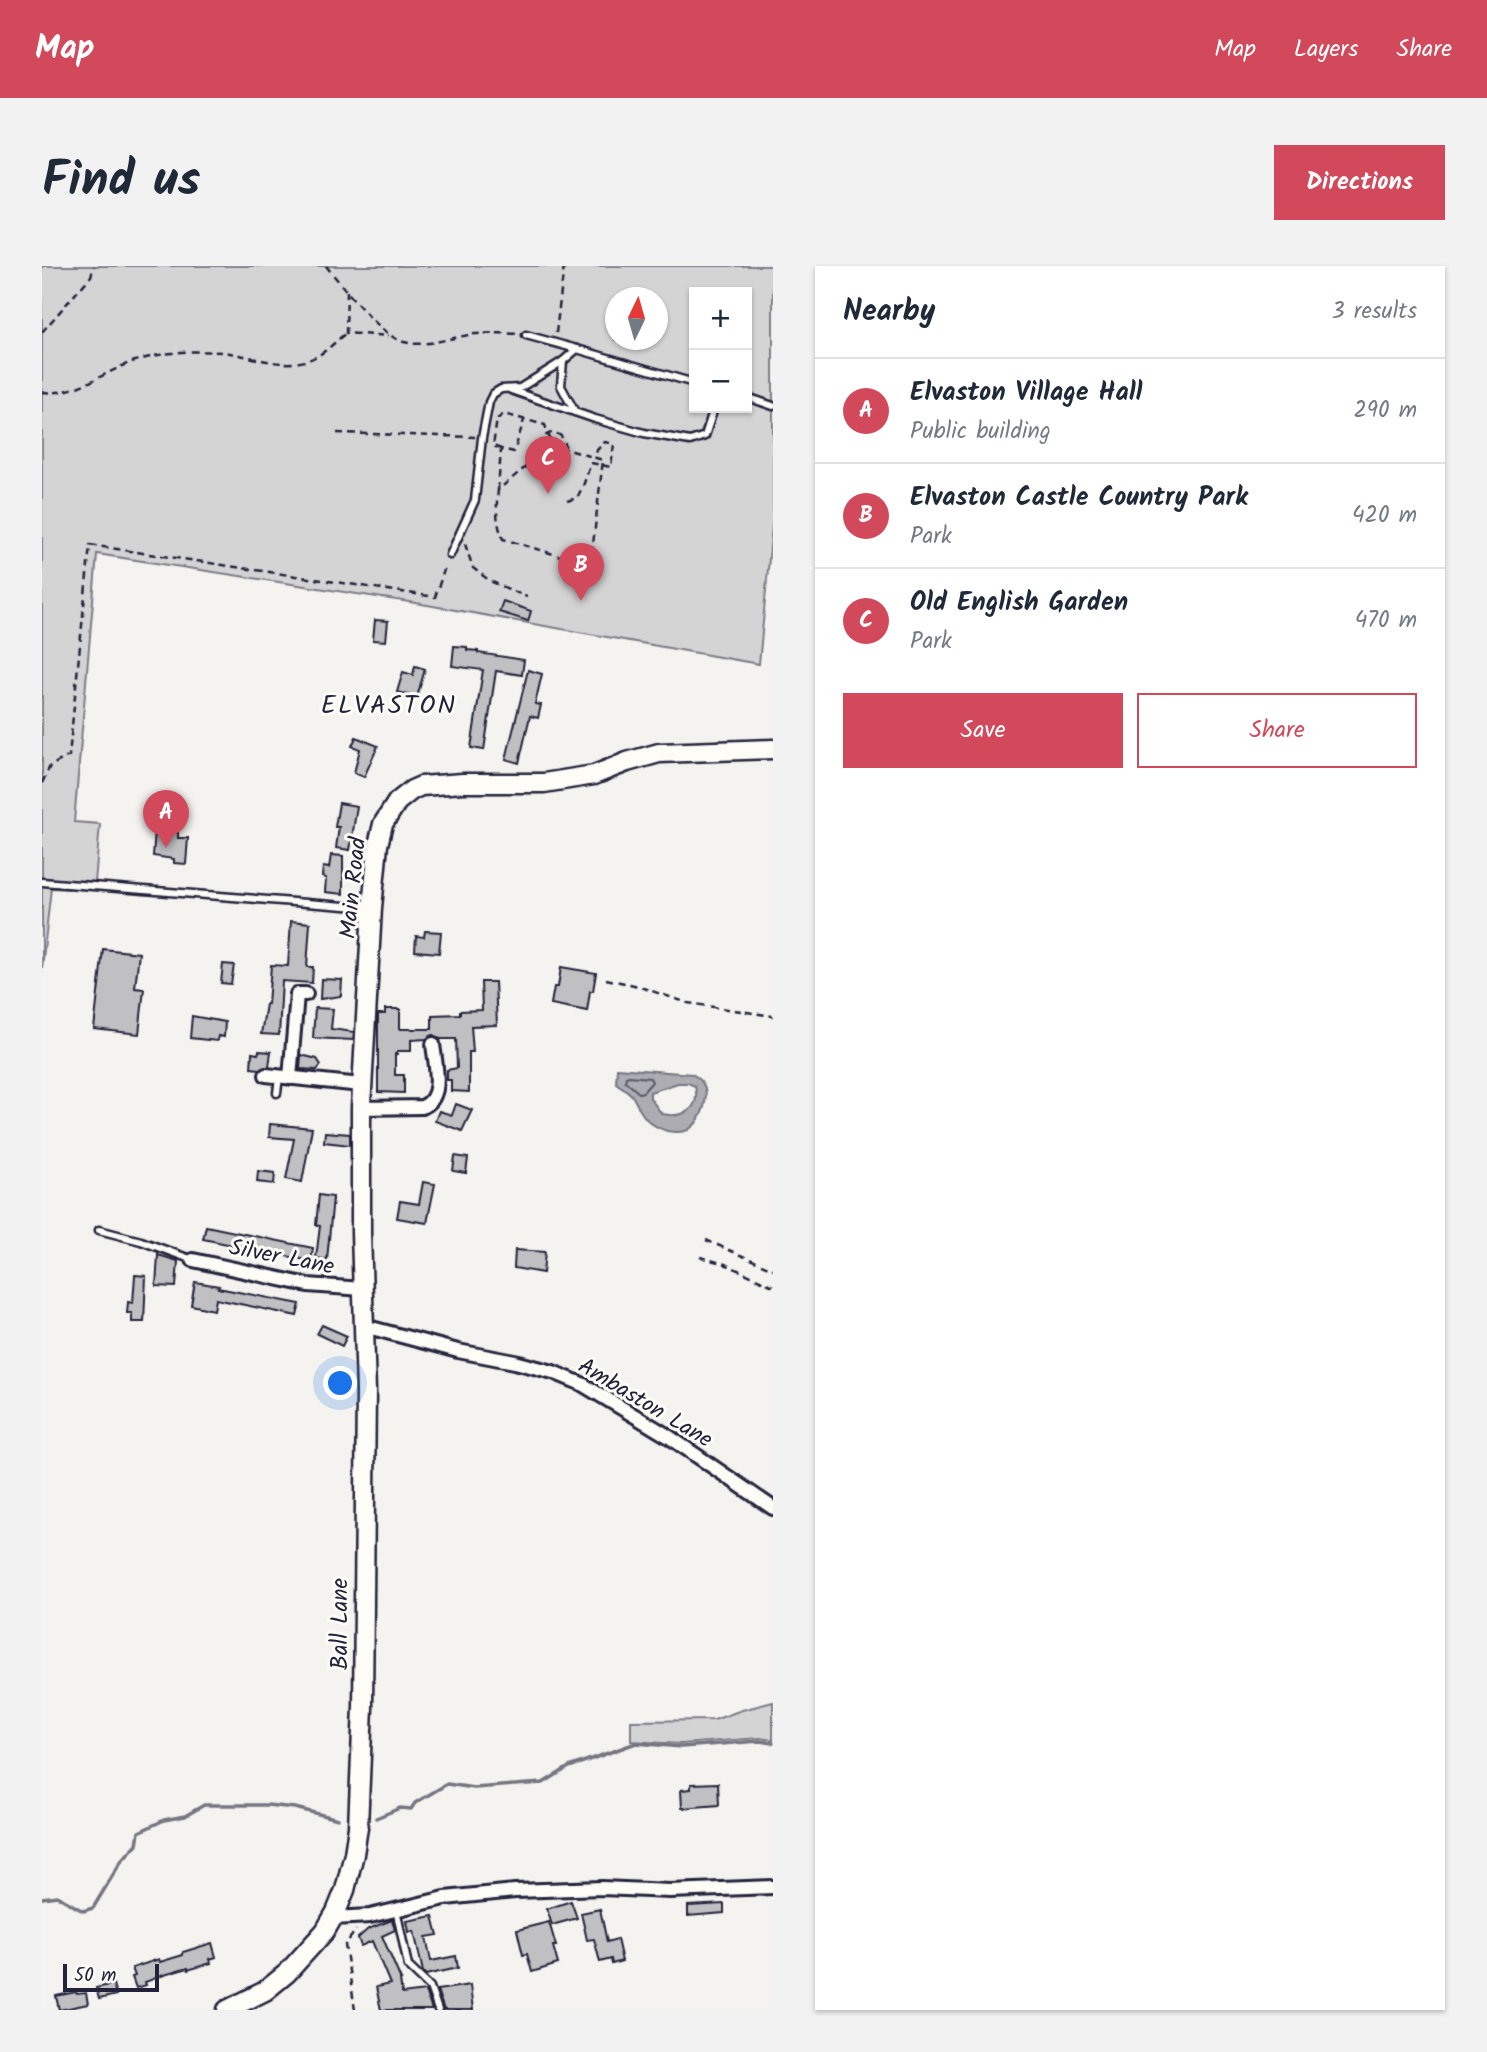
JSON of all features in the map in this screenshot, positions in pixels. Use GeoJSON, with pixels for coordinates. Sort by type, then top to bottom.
{"type":"FeatureCollection","features":[{"type":"Feature","properties":{"kind":"main road","name":"Main Road"},"geometry":{"type":"LineString","coordinates":[[364,1326],[360,1108],[372,908],[378,845],[383,824],[397,802],[421,786],[544,783],[594,775],[659,753],[773,749]]}},
{"type":"Feature","properties":{"kind":"main road","name":"Ball Lane"},"geometry":{"type":"LineString","coordinates":[[227,2010],[265,1991],[287,1973],[316,1942],[333,1918],[345,1891],[354,1854],[362,1770],[366,1391],[364,1326]]}},
{"type":"Feature","properties":{"kind":"street"},"geometry":{"type":"LineString","coordinates":[[306,994],[297,994],[278,1077],[361,1085]]}},
{"type":"Feature","properties":{"kind":"street"},"geometry":{"type":"LineString","coordinates":[[360,1108],[422,1107],[430,1103],[436,1092],[433,1044]]}},
{"type":"Feature","properties":{"kind":"street","name":"Silver Lane"},"geometry":{"type":"LineString","coordinates":[[193,1260],[308,1285],[363,1289]]}},
{"type":"Feature","properties":{"kind":"street","name":"Ambaston Lane"},"geometry":{"type":"LineString","coordinates":[[364,1326],[553,1372],[582,1384],[668,1436],[773,1508]]}},
{"type":"Feature","properties":{"kind":"street"},"geometry":{"type":"LineString","coordinates":[[333,1918],[365,1917],[445,1898],[514,1891],[602,1888],[670,1891],[773,1887]]}},
{"type":"Feature","properties":{"kind":"lane"},"geometry":{"type":"LineString","coordinates":[[526,335],[689,382]]}},
{"type":"Feature","properties":{"kind":"lane"},"geometry":{"type":"LineString","coordinates":[[450,555],[475,500],[482,438],[493,394],[501,390],[520,388],[577,349]]}},
{"type":"Feature","properties":{"kind":"lane"},"geometry":{"type":"LineString","coordinates":[[563,361],[561,386],[575,412]]}},
{"type":"Feature","properties":{"kind":"lane"},"geometry":{"type":"LineString","coordinates":[[509,389],[630,429],[690,441],[705,436],[712,413]]}},
{"type":"Feature","properties":{"kind":"lane"},"geometry":{"type":"LineString","coordinates":[[752,399],[773,406]]}},
{"type":"Feature","properties":{"kind":"lane"},"geometry":{"type":"LineString","coordinates":[[42,882],[372,908]]}},
{"type":"Feature","properties":{"kind":"lane"},"geometry":{"type":"LineString","coordinates":[[277,1093],[278,1077]]}},
{"type":"Feature","properties":{"kind":"lane"},"geometry":{"type":"LineString","coordinates":[[99,1230],[141,1241],[193,1260]]}},
{"type":"Feature","properties":{"kind":"lane"},"geometry":{"type":"LineString","coordinates":[[396,1909],[408,1966],[430,1987],[438,2010]]}},
{"type":"Feature","properties":{"kind":"path"},"geometry":{"type":"LineString","coordinates":[[42,332],[91,276],[94,266]]}},
{"type":"Feature","properties":{"kind":"path"},"geometry":{"type":"LineString","coordinates":[[326,266],[391,336]]}},
{"type":"Feature","properties":{"kind":"path"},"geometry":{"type":"LineString","coordinates":[[555,343],[564,266]]}},
{"type":"Feature","properties":{"kind":"path"},"geometry":{"type":"LineString","coordinates":[[346,332],[347,291]]}},
{"type":"Feature","properties":{"kind":"path"},"geometry":{"type":"LineString","coordinates":[[42,392],[72,389],[134,362],[163,355],[198,351],[224,352],[278,363],[301,362],[317,356],[346,332],[391,336],[404,342],[417,343],[476,334],[526,335]]}},
{"type":"Feature","properties":{"kind":"path"},"geometry":{"type":"LineString","coordinates":[[524,419],[514,452],[494,446],[497,419],[504,414],[524,419],[545,425],[552,445]]}},
{"type":"Feature","properties":{"kind":"path"},"geometry":{"type":"LineString","coordinates":[[337,433],[482,438]]}},
{"type":"Feature","properties":{"kind":"path"},"geometry":{"type":"LineString","coordinates":[[548,434],[562,437],[564,449],[554,457],[543,452],[541,447],[542,440],[548,434]]}},
{"type":"Feature","properties":{"kind":"path"},"geometry":{"type":"LineString","coordinates":[[567,501],[577,498],[591,463],[611,467],[614,444],[605,442],[597,450],[595,458]]}},
{"type":"Feature","properties":{"kind":"path"},"geometry":{"type":"LineString","coordinates":[[502,449],[496,512],[503,539],[593,568],[594,563],[591,561],[603,460],[552,445]]}},
{"type":"Feature","properties":{"kind":"path"},"geometry":{"type":"LineString","coordinates":[[498,490],[552,445]]}},
{"type":"Feature","properties":{"kind":"path"},"geometry":{"type":"LineString","coordinates":[[461,532],[473,568],[490,581],[527,597]]}},
{"type":"Feature","properties":{"kind":"path"},"geometry":{"type":"LineString","coordinates":[[42,783],[50,766],[69,756],[90,545],[435,597],[450,555]]}},
{"type":"Feature","properties":{"kind":"path"},"geometry":{"type":"LineString","coordinates":[[587,564],[591,561]]}},
{"type":"Feature","properties":{"kind":"path"},"geometry":{"type":"LineString","coordinates":[[606,979],[634,985],[688,1003],[773,1016]]}},
{"type":"Feature","properties":{"kind":"path"},"geometry":{"type":"LineString","coordinates":[[706,1240],[773,1269]]}},
{"type":"Feature","properties":{"kind":"path"},"geometry":{"type":"LineString","coordinates":[[700,1256],[725,1264],[773,1286]]}},
{"type":"Feature","properties":{"kind":"path"},"geometry":{"type":"LineString","coordinates":[[355,2010],[345,1945],[365,1917]]}},
{"type":"Feature","properties":{"kind":"shaded area"},"geometry":{"type":"Polygon","coordinates":[[[42,266],[773,266],[773,516],[759,664],[416,603],[97,554],[74,822],[100,824],[95,882],[69,880],[68,889],[51,888],[42,968],[42,266]]]}},
{"type":"Feature","properties":{"kind":"shaded area"},"geometry":{"type":"Polygon","coordinates":[[[773,1702],[773,1740],[760,1738],[681,1744],[631,1741],[631,1721],[714,1720],[773,1702]]]}},
{"type":"Feature","properties":{"kind":"water"},"geometry":{"type":"Polygon","coordinates":[[[617,1068],[692,1074],[704,1087],[704,1107],[697,1121],[688,1130],[667,1131],[649,1122],[631,1095],[616,1083],[617,1068]],[[678,1083],[650,1092],[650,1098],[662,1114],[683,1113],[692,1107],[696,1095],[695,1086],[678,1083]]]}},
{"type":"Feature","properties":{"kind":"building"},"geometry":{"type":"Polygon","coordinates":[[[503,601],[531,611],[528,621],[499,612],[503,601]]]}},
{"type":"Feature","properties":{"kind":"building"},"geometry":{"type":"Polygon","coordinates":[[[375,620],[388,621],[386,641],[373,640],[375,620]]]}},
{"type":"Feature","properties":{"kind":"building"},"geometry":{"type":"Polygon","coordinates":[[[454,646],[467,647],[467,650],[478,653],[524,660],[522,675],[496,671],[484,750],[471,748],[483,670],[452,666],[454,646]]]}},
{"type":"Feature","properties":{"kind":"building"},"geometry":{"type":"Polygon","coordinates":[[[415,666],[425,669],[417,697],[397,692],[403,672],[413,675],[415,666]]]}},
{"type":"Feature","properties":{"kind":"building"},"geometry":{"type":"Polygon","coordinates":[[[528,670],[542,674],[535,704],[541,705],[538,718],[530,716],[519,763],[506,759],[528,670]]]}},
{"type":"Feature","properties":{"kind":"building"},"geometry":{"type":"Polygon","coordinates":[[[356,737],[378,746],[364,777],[354,773],[360,749],[352,746],[356,737]]]}},
{"type":"Feature","properties":{"kind":"building"},"geometry":{"type":"Polygon","coordinates":[[[339,803],[357,806],[350,850],[336,848],[339,827],[335,827],[339,803]]]}},
{"type":"Feature","properties":{"kind":"building"},"geometry":{"type":"Polygon","coordinates":[[[155,830],[178,832],[178,838],[188,838],[186,864],[153,856],[155,830]]]}},
{"type":"Feature","properties":{"kind":"building"},"geometry":{"type":"Polygon","coordinates":[[[331,855],[343,856],[343,894],[325,892],[326,878],[322,877],[323,867],[329,868],[331,855]]]}},
{"type":"Feature","properties":{"kind":"building"},"geometry":{"type":"Polygon","coordinates":[[[291,921],[310,923],[307,967],[313,967],[312,983],[282,981],[279,1035],[261,1034],[268,1004],[271,965],[288,966],[291,921]]]}},
{"type":"Feature","properties":{"kind":"building"},"geometry":{"type":"Polygon","coordinates":[[[425,931],[441,932],[439,953],[415,951],[416,936],[424,937],[425,931]]]}},
{"type":"Feature","properties":{"kind":"building"},"geometry":{"type":"Polygon","coordinates":[[[103,949],[139,953],[135,988],[144,989],[139,1034],[94,1029],[103,949]]]}},
{"type":"Feature","properties":{"kind":"building"},"geometry":{"type":"Polygon","coordinates":[[[223,964],[234,965],[231,984],[221,983],[223,964]]]}},
{"type":"Feature","properties":{"kind":"building"},"geometry":{"type":"Polygon","coordinates":[[[561,967],[596,973],[587,1011],[551,1004],[554,987],[558,987],[561,967]]]}},
{"type":"Feature","properties":{"kind":"building"},"geometry":{"type":"Polygon","coordinates":[[[321,979],[342,980],[341,996],[320,999],[321,979]]]}},
{"type":"Feature","properties":{"kind":"building"},"geometry":{"type":"Polygon","coordinates":[[[481,982],[495,982],[497,1025],[471,1026],[473,1052],[469,1052],[469,1092],[451,1091],[451,1080],[447,1080],[447,1070],[457,1068],[456,1039],[440,1039],[433,1035],[426,1039],[411,1040],[411,1051],[397,1051],[395,1054],[395,1075],[404,1075],[404,1093],[378,1092],[378,1014],[385,1014],[385,1009],[400,1009],[400,1029],[432,1029],[432,1015],[482,1010],[481,982]]]}},
{"type":"Feature","properties":{"kind":"building"},"geometry":{"type":"Polygon","coordinates":[[[315,1008],[333,1009],[331,1029],[354,1032],[353,1040],[313,1038],[315,1008]]]}},
{"type":"Feature","properties":{"kind":"building"},"geometry":{"type":"Polygon","coordinates":[[[192,1016],[225,1022],[224,1037],[218,1036],[217,1041],[190,1038],[192,1016]]]}},
{"type":"Feature","properties":{"kind":"building"},"geometry":{"type":"Polygon","coordinates":[[[259,1051],[271,1052],[269,1067],[251,1068],[252,1053],[258,1054],[259,1051]]]}},
{"type":"Feature","properties":{"kind":"building"},"geometry":{"type":"Polygon","coordinates":[[[301,1055],[317,1059],[321,1065],[317,1070],[300,1069],[301,1055]]]}},
{"type":"Feature","properties":{"kind":"building"},"geometry":{"type":"Polygon","coordinates":[[[456,1104],[472,1110],[462,1131],[435,1121],[439,1111],[452,1115],[456,1104]]]}},
{"type":"Feature","properties":{"kind":"building"},"geometry":{"type":"Polygon","coordinates":[[[270,1124],[312,1128],[302,1182],[286,1179],[294,1139],[269,1137],[270,1124]]]}},
{"type":"Feature","properties":{"kind":"building"},"geometry":{"type":"Polygon","coordinates":[[[325,1132],[350,1134],[350,1145],[324,1142],[325,1132]]]}},
{"type":"Feature","properties":{"kind":"building"},"geometry":{"type":"Polygon","coordinates":[[[455,1156],[468,1158],[466,1173],[453,1171],[455,1156]]]}},
{"type":"Feature","properties":{"kind":"building"},"geometry":{"type":"Polygon","coordinates":[[[258,1171],[275,1173],[274,1184],[257,1182],[258,1171]]]}},
{"type":"Feature","properties":{"kind":"building"},"geometry":{"type":"Polygon","coordinates":[[[423,1182],[435,1184],[427,1223],[397,1218],[400,1201],[419,1204],[423,1182]]]}},
{"type":"Feature","properties":{"kind":"building"},"geometry":{"type":"Polygon","coordinates":[[[319,1195],[333,1197],[327,1260],[316,1258],[320,1226],[316,1225],[319,1195]]]}},
{"type":"Feature","properties":{"kind":"building"},"geometry":{"type":"Polygon","coordinates":[[[206,1226],[313,1248],[311,1261],[203,1239],[206,1226]]]}},
{"type":"Feature","properties":{"kind":"building"},"geometry":{"type":"Polygon","coordinates":[[[515,1250],[545,1252],[543,1273],[514,1268],[515,1250]]]}},
{"type":"Feature","properties":{"kind":"building"},"geometry":{"type":"Polygon","coordinates":[[[158,1255],[178,1261],[176,1287],[156,1286],[158,1255]]]}},
{"type":"Feature","properties":{"kind":"building"},"geometry":{"type":"Polygon","coordinates":[[[135,1275],[146,1276],[144,1322],[132,1322],[132,1313],[127,1313],[128,1302],[133,1303],[135,1275]]]}},
{"type":"Feature","properties":{"kind":"building"},"geometry":{"type":"Polygon","coordinates":[[[195,1282],[300,1304],[297,1316],[216,1299],[214,1310],[191,1305],[195,1282]]]}},
{"type":"Feature","properties":{"kind":"building"},"geometry":{"type":"Polygon","coordinates":[[[322,1325],[347,1336],[342,1346],[317,1334],[322,1325]]]}},
{"type":"Feature","properties":{"kind":"building"},"geometry":{"type":"Polygon","coordinates":[[[718,1783],[719,1805],[682,1808],[681,1790],[691,1789],[691,1784],[718,1783]]]}},
{"type":"Feature","properties":{"kind":"building"},"geometry":{"type":"Polygon","coordinates":[[[571,1901],[577,1918],[552,1925],[547,1909],[571,1901]]]}},
{"type":"Feature","properties":{"kind":"building"},"geometry":{"type":"Polygon","coordinates":[[[724,1904],[724,1913],[688,1916],[688,1906],[724,1904]]]}},
{"type":"Feature","properties":{"kind":"building"},"geometry":{"type":"Polygon","coordinates":[[[600,1909],[607,1942],[617,1939],[622,1961],[612,1964],[611,1959],[600,1962],[594,1939],[587,1940],[581,1913],[600,1909]]]}},
{"type":"Feature","properties":{"kind":"building"},"geometry":{"type":"Polygon","coordinates":[[[433,1916],[438,1935],[426,1937],[431,1961],[456,1956],[458,1968],[426,1975],[423,1972],[414,1931],[409,1932],[407,1921],[433,1916]]]}},
{"type":"Feature","properties":{"kind":"building"},"geometry":{"type":"Polygon","coordinates":[[[392,1920],[395,1930],[382,1936],[401,1980],[402,1994],[425,1991],[432,2010],[381,2010],[376,1987],[390,1984],[372,1941],[361,1946],[358,1938],[368,1929],[392,1920]]]}},
{"type":"Feature","properties":{"kind":"building"},"geometry":{"type":"Polygon","coordinates":[[[549,1922],[558,1964],[532,1972],[527,1954],[523,1955],[517,1930],[549,1922]]]}},
{"type":"Feature","properties":{"kind":"building"},"geometry":{"type":"Polygon","coordinates":[[[212,1943],[216,1957],[210,1959],[211,1963],[164,1975],[136,1988],[132,1968],[183,1955],[183,1952],[212,1943]]]}},
{"type":"Feature","properties":{"kind":"building"},"geometry":{"type":"Polygon","coordinates":[[[113,1984],[116,1995],[99,1999],[96,1988],[113,1984]]]}},
{"type":"Feature","properties":{"kind":"building"},"geometry":{"type":"Polygon","coordinates":[[[470,1985],[473,2010],[444,2010],[437,1990],[470,1985]]]}},
{"type":"Feature","properties":{"kind":"building"},"geometry":{"type":"Polygon","coordinates":[[[86,1993],[88,2004],[59,2010],[56,1996],[86,1993]]]}},
{"type":"Feature","properties":{"kind":"waterway"},"geometry":{"type":"LineString","coordinates":[[376,1818],[400,1808],[411,1809],[415,1803],[447,1784],[474,1788],[543,1783],[569,1767],[636,1743],[681,1747],[760,1741],[773,1743]]}},
{"type":"Feature","properties":{"kind":"waterway"},"geometry":{"type":"LineString","coordinates":[[42,1898],[57,1896],[83,1911],[93,1908],[122,1860],[137,1844],[139,1832],[164,1820],[185,1816],[204,1805],[267,1805],[295,1808],[338,1819]]}},
{"type":"Feature","properties":{"kind":"place","name":"Old English Garden"},"geometry":{"type":"Point","coordinates":[548,494]}},
{"type":"Feature","properties":{"kind":"place","name":"Elvaston Castle Country Park"},"geometry":{"type":"Point","coordinates":[581,601]}},
{"type":"Feature","properties":{"kind":"place","name":"Elvaston Village Hall"},"geometry":{"type":"Point","coordinates":[166,848]}},
{"type":"Feature","properties":{"kind":"district","name":"ELVASTON"},"geometry":{"type":"Point","coordinates":[389,704]}}]}
